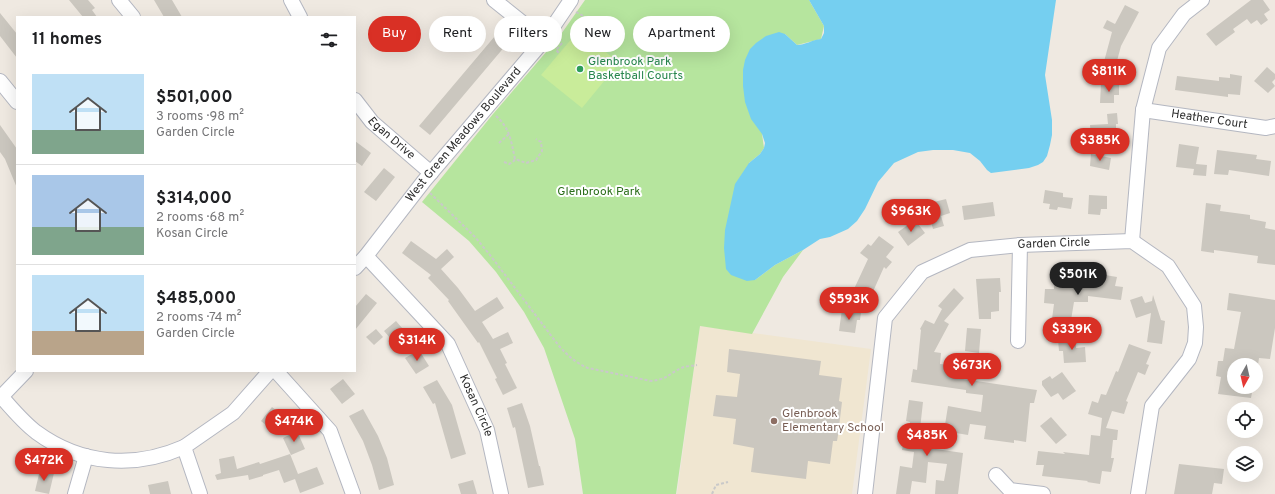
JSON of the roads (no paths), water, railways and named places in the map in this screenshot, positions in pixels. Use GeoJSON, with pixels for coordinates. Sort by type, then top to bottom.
{"type":"FeatureCollection","features":[{"type":"Feature","properties":{"kind":"street"},"geometry":{"type":"LineString","coordinates":[[120,0],[131,16]]}},
{"type":"Feature","properties":{"kind":"street"},"geometry":{"type":"LineString","coordinates":[[291,0],[299,16]]}},
{"type":"Feature","properties":{"kind":"street"},"geometry":{"type":"LineString","coordinates":[[494,0],[514,16]]}},
{"type":"Feature","properties":{"kind":"street"},"geometry":{"type":"LineString","coordinates":[[1138,494],[1152,406],[1189,359],[1195,343],[1196,327],[1194,306],[1168,266],[1132,241],[1143,110],[1159,48],[1184,14],[1202,0]]}},
{"type":"Feature","properties":{"kind":"street","name":"West Green Meadows Boulevard"},"geometry":{"type":"LineString","coordinates":[[561,16],[569,4]]}},
{"type":"Feature","properties":{"kind":"street","name":"West Green Meadows Boulevard"},"geometry":{"type":"LineString","coordinates":[[356,267],[485,108],[534,52]]}},
{"type":"Feature","properties":{"kind":"street"},"geometry":{"type":"LineString","coordinates":[[0,81],[16,101]]}},
{"type":"Feature","properties":{"kind":"street","name":"Egan Drive"},"geometry":{"type":"LineString","coordinates":[[356,101],[372,122],[428,177]]}},
{"type":"Feature","properties":{"kind":"street","name":"Heather Court"},"geometry":{"type":"LineString","coordinates":[[1143,110],[1266,128],[1275,126]]}},
{"type":"Feature","properties":{"kind":"street","name":"Garden Circle"},"geometry":{"type":"LineString","coordinates":[[865,494],[884,318],[922,272],[970,250],[1020,245],[1132,241]]}},
{"type":"Feature","properties":{"kind":"street"},"geometry":{"type":"LineString","coordinates":[[1018,341],[1020,245]]}},
{"type":"Feature","properties":{"kind":"street","name":"Kosan Circle"},"geometry":{"type":"LineString","coordinates":[[366,256],[448,344],[487,430],[501,494]]}},
{"type":"Feature","properties":{"kind":"street"},"geometry":{"type":"LineString","coordinates":[[25,372],[1,397],[14,412],[36,432],[63,447],[86,456],[115,461],[149,459],[168,454],[184,447],[233,413],[269,372]]}},
{"type":"Feature","properties":{"kind":"street"},"geometry":{"type":"LineString","coordinates":[[277,372],[330,431],[353,494]]}},
{"type":"Feature","properties":{"kind":"street"},"geometry":{"type":"LineString","coordinates":[[184,447],[200,494]]}},
{"type":"Feature","properties":{"kind":"street"},"geometry":{"type":"LineString","coordinates":[[75,494],[86,456]]}},
{"type":"Feature","properties":{"kind":"street"},"geometry":{"type":"LineString","coordinates":[[996,475],[1010,490],[1043,494]]}},
{"type":"Feature","properties":{"kind":"water"},"geometry":{"type":"Polygon","coordinates":[[[809,0],[1056,0],[1045,75],[1052,120],[1050,145],[1047,156],[1043,162],[1038,165],[1029,168],[991,173],[970,153],[953,150],[918,152],[894,163],[878,182],[865,209],[857,221],[848,229],[830,237],[820,239],[775,265],[755,280],[747,281],[731,275],[726,269],[724,248],[725,230],[735,184],[749,163],[760,154],[765,143],[762,134],[751,119],[745,102],[743,70],[745,60],[750,49],[756,43],[766,36],[779,32],[785,34],[797,45],[821,39],[824,33],[824,26],[809,0]]]}},
{"type":"Feature","properties":{"kind":"place","name":"Glenbrook Park Basketball Courts"},"geometry":{"type":"Point","coordinates":[580,69]}},
{"type":"Feature","properties":{"kind":"place","name":"Glenbrook Elementary School"},"geometry":{"type":"Point","coordinates":[774,421]}},
{"type":"Feature","properties":{"kind":"park label","name":"Glenbrook Park"},"geometry":{"type":"Point","coordinates":[599,192]}}]}
